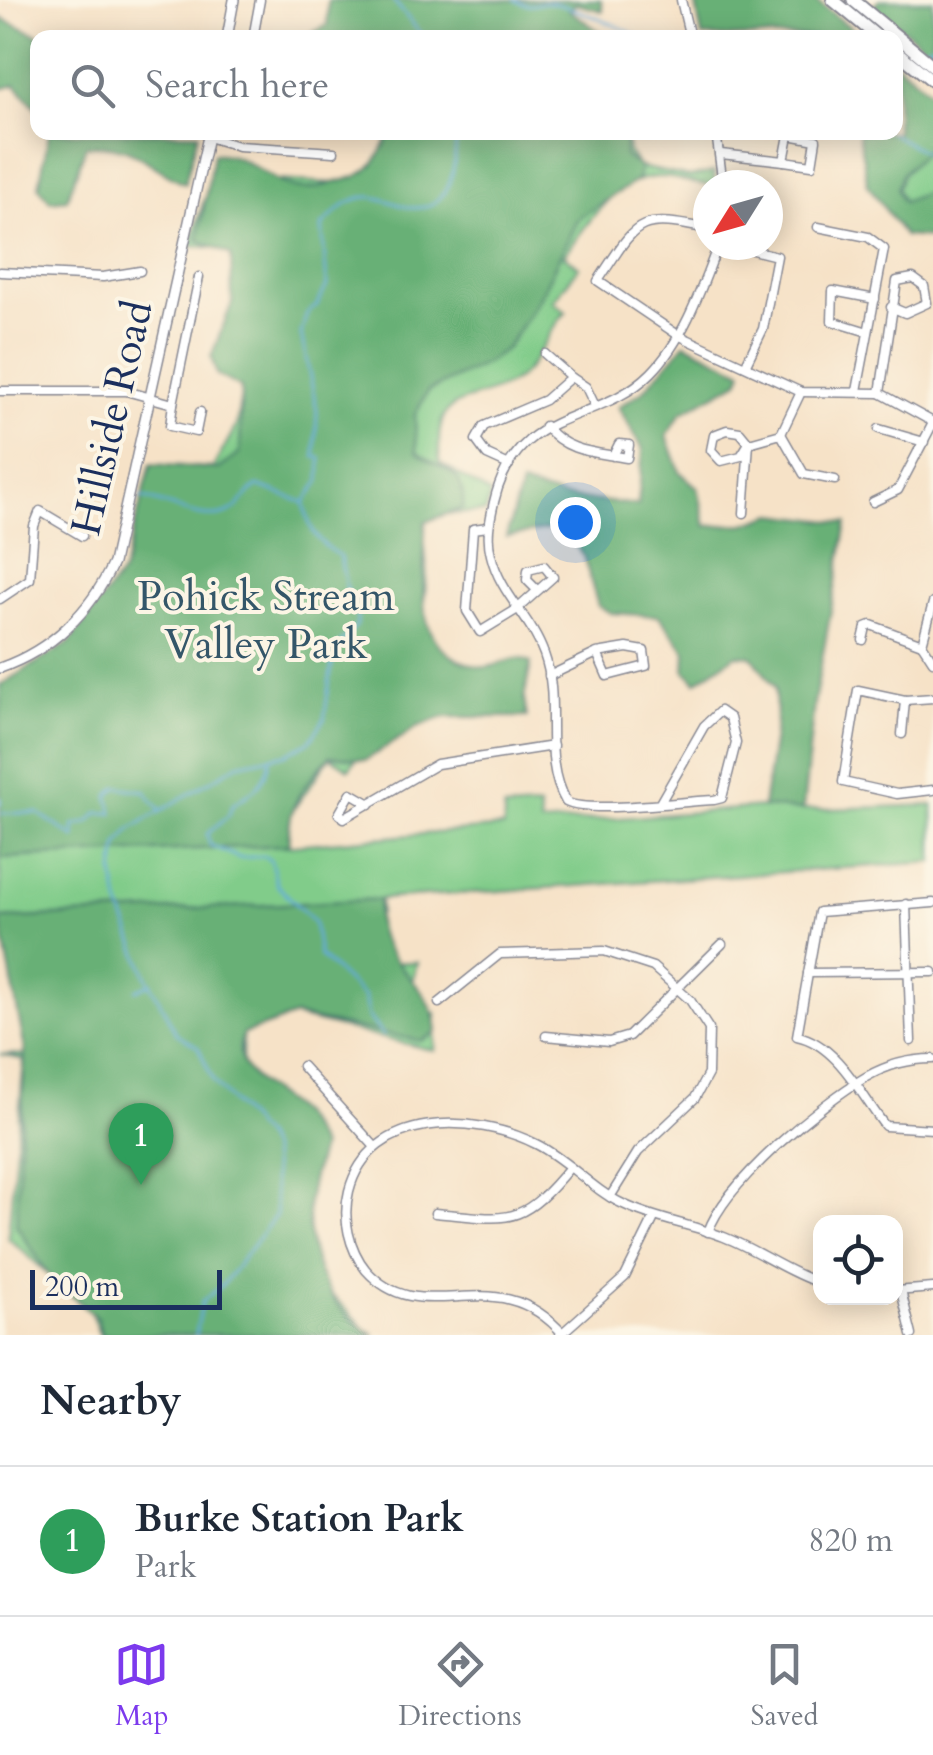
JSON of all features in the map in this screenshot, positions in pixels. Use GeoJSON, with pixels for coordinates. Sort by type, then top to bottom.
{"type":"FeatureCollection","features":[{"type":"Feature","properties":{"kind":"main road"},"geometry":{"type":"LineString","coordinates":[[833,0],[869,30]]}},
{"type":"Feature","properties":{"kind":"main road"},"geometry":{"type":"LineString","coordinates":[[853,0],[889,30]]}},
{"type":"Feature","properties":{"kind":"main road"},"geometry":{"type":"LineString","coordinates":[[903,41],[933,66]]}},
{"type":"Feature","properties":{"kind":"main road"},"geometry":{"type":"LineString","coordinates":[[903,57],[933,82]]}},
{"type":"Feature","properties":{"kind":"street"},"geometry":{"type":"LineString","coordinates":[[228,30],[234,0]]}},
{"type":"Feature","properties":{"kind":"street"},"geometry":{"type":"LineString","coordinates":[[254,30],[260,0]]}},
{"type":"Feature","properties":{"kind":"street"},"geometry":{"type":"LineString","coordinates":[[681,0],[688,30]]}},
{"type":"Feature","properties":{"kind":"street","name":"Hillside Road"},"geometry":{"type":"LineString","coordinates":[[0,668],[56,638],[100,587],[121,537],[208,140]]}},
{"type":"Feature","properties":{"kind":"street"},"geometry":{"type":"LineString","coordinates":[[222,140],[238,146],[334,152]]}},
{"type":"Feature","properties":{"kind":"street"},"geometry":{"type":"LineString","coordinates":[[717,140],[722,170]]}},
{"type":"Feature","properties":{"kind":"street"},"geometry":{"type":"LineString","coordinates":[[784,161],[788,140]]}},
{"type":"Feature","properties":{"kind":"street"},"geometry":{"type":"LineString","coordinates":[[720,154],[812,165],[816,140]]}},
{"type":"Feature","properties":{"kind":"street"},"geometry":{"type":"LineString","coordinates":[[693,227],[655,219],[630,232],[598,281],[678,334],[801,392],[880,393],[933,422],[898,490],[873,502]]}},
{"type":"Feature","properties":{"kind":"street"},"geometry":{"type":"LineString","coordinates":[[818,227],[868,237],[884,249],[857,390]]}},
{"type":"Feature","properties":{"kind":"street"},"geometry":{"type":"LineString","coordinates":[[660,802],[704,726],[724,711],[736,737],[726,793],[719,799],[660,802],[572,806],[552,779],[549,676],[537,638],[496,573],[488,527],[498,486],[509,465],[544,426],[625,394],[648,376],[678,334],[711,260]]}},
{"type":"Feature","properties":{"kind":"street"},"geometry":{"type":"LineString","coordinates":[[746,364],[762,328],[776,260]]}},
{"type":"Feature","properties":{"kind":"street"},"geometry":{"type":"LineString","coordinates":[[0,272],[104,277],[140,270]]}},
{"type":"Feature","properties":{"kind":"street"},"geometry":{"type":"LineString","coordinates":[[199,277],[170,426],[196,432],[200,412]]}},
{"type":"Feature","properties":{"kind":"street"},"geometry":{"type":"LineString","coordinates":[[880,393],[891,308],[897,281],[913,278],[924,286],[926,303],[905,313],[891,308]]}},
{"type":"Feature","properties":{"kind":"street"},"geometry":{"type":"LineString","coordinates":[[868,332],[832,320],[833,291],[875,298]]}},
{"type":"Feature","properties":{"kind":"street"},"geometry":{"type":"LineString","coordinates":[[545,354],[586,387],[595,406]]}},
{"type":"Feature","properties":{"kind":"street"},"geometry":{"type":"LineString","coordinates":[[509,465],[487,456],[476,440],[484,426],[544,400],[571,377]]}},
{"type":"Feature","properties":{"kind":"street"},"geometry":{"type":"LineString","coordinates":[[0,391],[111,390],[173,404]]}},
{"type":"Feature","properties":{"kind":"street"},"geometry":{"type":"LineString","coordinates":[[744,512],[749,443],[740,432],[727,430],[714,435],[710,450],[721,461],[741,456],[749,443],[781,434],[801,392]]}},
{"type":"Feature","properties":{"kind":"street"},"geometry":{"type":"LineString","coordinates":[[544,426],[556,440],[578,450],[613,456]]}},
{"type":"Feature","properties":{"kind":"street"},"geometry":{"type":"LineString","coordinates":[[880,429],[924,442]]}},
{"type":"Feature","properties":{"kind":"street"},"geometry":{"type":"LineString","coordinates":[[781,434],[804,474],[834,480]]}},
{"type":"Feature","properties":{"kind":"street"},"geometry":{"type":"LineString","coordinates":[[0,599],[6,599],[30,579],[34,526],[40,512],[82,536]]}},
{"type":"Feature","properties":{"kind":"street"},"geometry":{"type":"LineString","coordinates":[[488,527],[472,532],[474,566],[468,612],[484,632],[537,590]]}},
{"type":"Feature","properties":{"kind":"street"},"geometry":{"type":"LineString","coordinates":[[922,644],[933,603]]}},
{"type":"Feature","properties":{"kind":"street"},"geometry":{"type":"LineString","coordinates":[[863,640],[866,627],[871,625],[922,644],[933,661]]}},
{"type":"Feature","properties":{"kind":"street"},"geometry":{"type":"LineString","coordinates":[[549,676],[598,653],[644,651],[646,666],[607,676],[598,653]]}},
{"type":"Feature","properties":{"kind":"street"},"geometry":{"type":"LineString","coordinates":[[933,698],[904,700],[858,690],[843,782],[897,794],[933,790]]}},
{"type":"Feature","properties":{"kind":"street"},"geometry":{"type":"LineString","coordinates":[[902,734],[904,700]]}},
{"type":"Feature","properties":{"kind":"street"},"geometry":{"type":"LineString","coordinates":[[370,804],[438,764],[553,746]]}},
{"type":"Feature","properties":{"kind":"street"},"geometry":{"type":"LineString","coordinates":[[933,903],[820,912],[797,1036],[815,1039],[828,1049],[885,1126],[933,1129]]}},
{"type":"Feature","properties":{"kind":"street"},"geometry":{"type":"LineString","coordinates":[[906,904],[910,1041]]}},
{"type":"Feature","properties":{"kind":"street"},"geometry":{"type":"LineString","coordinates":[[546,1036],[618,1040],[639,1030],[722,944]]}},
{"type":"Feature","properties":{"kind":"street"},"geometry":{"type":"LineString","coordinates":[[439,1004],[448,1001],[493,956],[615,952],[653,967],[700,1012],[708,1030],[708,1074],[695,1098],[638,1152],[610,1197]]}},
{"type":"Feature","properties":{"kind":"street"},"geometry":{"type":"LineString","coordinates":[[808,973],[933,972]]}},
{"type":"Feature","properties":{"kind":"street"},"geometry":{"type":"LineString","coordinates":[[708,1232],[736,1184],[854,1086],[885,1068],[933,1059]]}},
{"type":"Feature","properties":{"kind":"street"},"geometry":{"type":"LineString","coordinates":[[302,1066],[375,1147]]}},
{"type":"Feature","properties":{"kind":"street"},"geometry":{"type":"LineString","coordinates":[[654,1218],[625,1278],[562,1334],[543,1313],[515,1299],[488,1295],[423,1302],[396,1294],[373,1277],[352,1246],[346,1210],[354,1177],[375,1147],[421,1125],[486,1128],[532,1141],[610,1197],[654,1218],[708,1232],[813,1280]]}},
{"type":"Feature","properties":{"kind":"street"},"geometry":{"type":"LineString","coordinates":[[434,1214],[519,1216],[540,1202],[570,1167]]}},
{"type":"Feature","properties":{"kind":"street"},"geometry":{"type":"LineString","coordinates":[[903,1291],[933,1288]]}},
{"type":"Feature","properties":{"kind":"street"},"geometry":{"type":"LineString","coordinates":[[902,1305],[912,1335]]}},
{"type":"Feature","properties":{"kind":"green space"},"geometry":{"type":"Polygon","coordinates":[[[328,0],[601,0],[603,11],[576,4],[569,10],[597,30],[318,30],[327,25],[328,0]]]}},
{"type":"Feature","properties":{"kind":"green space"},"geometry":{"type":"Polygon","coordinates":[[[695,0],[815,0],[854,30],[701,30],[695,0]]]}},
{"type":"Feature","properties":{"kind":"green space"},"geometry":{"type":"Polygon","coordinates":[[[879,0],[933,0],[933,53],[873,6],[879,0]]]}},
{"type":"Feature","properties":{"kind":"green space"},"geometry":{"type":"Polygon","coordinates":[[[0,18],[30,31],[30,101],[16,85],[0,89],[0,18]]]}},
{"type":"Feature","properties":{"kind":"green space"},"geometry":{"type":"Polygon","coordinates":[[[903,69],[933,93],[933,144],[903,173],[897,189],[903,202],[933,190],[933,238],[904,236],[868,185],[859,140],[903,140],[903,69]]]}},
{"type":"Feature","properties":{"kind":"green space"},"geometry":{"type":"Polygon","coordinates":[[[48,140],[196,140],[185,183],[129,151],[86,146],[67,199],[50,201],[39,187],[48,140]]]}},
{"type":"Feature","properties":{"kind":"green space","name":"Pohick Stream Valley Park"},"geometry":{"type":"Polygon","coordinates":[[[387,140],[625,140],[625,156],[640,167],[638,180],[578,218],[539,299],[507,348],[485,364],[428,391],[415,415],[417,452],[451,472],[463,495],[463,508],[425,522],[423,582],[427,621],[446,652],[464,662],[484,667],[515,659],[531,663],[524,699],[527,717],[444,717],[419,726],[366,760],[330,756],[299,796],[290,818],[289,845],[0,858],[0,685],[69,643],[123,571],[151,464],[219,469],[240,453],[241,388],[217,375],[211,357],[232,303],[231,255],[198,240],[213,154],[236,157],[276,180],[303,189],[355,177],[378,157],[387,140]]]}},
{"type":"Feature","properties":{"kind":"green space","name":"Pohick Stream Valley Park"},"geometry":{"type":"Polygon","coordinates":[[[394,140],[627,140],[629,153],[640,167],[693,176],[693,183],[661,177],[644,179],[630,184],[604,204],[564,255],[579,267],[553,301],[566,312],[529,367],[514,381],[448,411],[439,439],[440,463],[490,494],[486,512],[420,515],[426,574],[424,603],[415,631],[429,655],[349,769],[330,757],[281,827],[283,846],[504,827],[504,809],[539,807],[541,824],[763,807],[803,810],[933,805],[933,862],[380,899],[380,913],[353,915],[356,963],[417,962],[408,1004],[436,1013],[435,1051],[243,1004],[242,1067],[301,1178],[305,1267],[371,1335],[100,1335],[90,1311],[8,1238],[24,1060],[0,1054],[24,1055],[33,918],[0,919],[0,858],[37,856],[8,683],[69,648],[126,568],[151,464],[213,468],[236,426],[241,395],[246,249],[190,246],[211,177],[393,186],[394,140]]]}},
{"type":"Feature","properties":{"kind":"green space"},"geometry":{"type":"Polygon","coordinates":[[[933,144],[933,190],[903,203],[897,189],[903,173],[933,144]]]}},
{"type":"Feature","properties":{"kind":"green space"},"geometry":{"type":"Polygon","coordinates":[[[685,343],[743,371],[739,381],[681,413],[667,436],[680,472],[698,488],[706,526],[745,524],[774,514],[847,523],[814,703],[803,810],[763,807],[776,723],[775,688],[752,656],[736,655],[696,682],[685,670],[686,652],[659,616],[611,613],[598,606],[583,555],[562,527],[506,537],[521,485],[563,497],[638,505],[643,449],[618,407],[643,391],[685,343]]]}},
{"type":"Feature","properties":{"kind":"green space"},"geometry":{"type":"Polygon","coordinates":[[[380,899],[378,921],[382,938],[390,954],[425,996],[437,1032],[421,1041],[295,1016],[243,1034],[240,1048],[247,1070],[298,1113],[321,1147],[308,1209],[317,1265],[333,1299],[359,1326],[375,1335],[101,1335],[97,1318],[50,1277],[16,1225],[25,1050],[0,919],[380,899]]]}},
{"type":"Feature","properties":{"kind":"waterway"},"geometry":{"type":"LineString","coordinates":[[393,0],[417,30]]}},
{"type":"Feature","properties":{"kind":"waterway"},"geometry":{"type":"LineString","coordinates":[[515,0],[527,5],[562,5],[624,30]]}},
{"type":"Feature","properties":{"kind":"waterway"},"geometry":{"type":"LineString","coordinates":[[924,47],[933,44]]}},
{"type":"Feature","properties":{"kind":"waterway"},"geometry":{"type":"LineString","coordinates":[[196,1335],[202,1302],[223,1284],[276,1215],[271,1151],[263,1136],[214,1082],[198,1047],[176,1033],[146,975],[119,903],[114,873],[118,845],[131,829],[238,764],[286,754],[309,742],[324,720],[334,650],[357,625],[357,603],[347,592],[340,556],[315,535],[304,503],[320,481],[321,458],[315,457],[317,410],[301,334],[307,313],[317,306],[327,285],[322,226],[343,207],[361,198],[380,198],[415,208],[438,200],[450,180],[456,140]]}},
{"type":"Feature","properties":{"kind":"waterway"},"geometry":{"type":"LineString","coordinates":[[902,140],[924,152]]}},
{"type":"Feature","properties":{"kind":"waterway"},"geometry":{"type":"LineString","coordinates":[[140,497],[207,516],[228,513],[257,486],[303,502]]}},
{"type":"Feature","properties":{"kind":"waterway"},"geometry":{"type":"LineString","coordinates":[[270,758],[262,781],[232,805],[229,815],[207,834],[210,845],[239,858],[264,856],[271,861],[277,885],[314,922],[319,955],[364,997],[368,1016],[383,1036]]}},
{"type":"Feature","properties":{"kind":"waterway"},"geometry":{"type":"LineString","coordinates":[[0,813],[38,813],[75,838],[74,826],[89,822],[97,813],[113,813],[108,796],[117,787],[145,791],[161,811]]}},
{"type":"Feature","properties":{"kind":"waterway"},"geometry":{"type":"LineString","coordinates":[[0,798],[0,805]]}},
{"type":"Feature","properties":{"kind":"waterway"},"geometry":{"type":"LineString","coordinates":[[136,990],[152,983]]}},
{"type":"Feature","properties":{"kind":"place","name":"Burke Station Park"},"geometry":{"type":"Point","coordinates":[141,1185]}}]}
